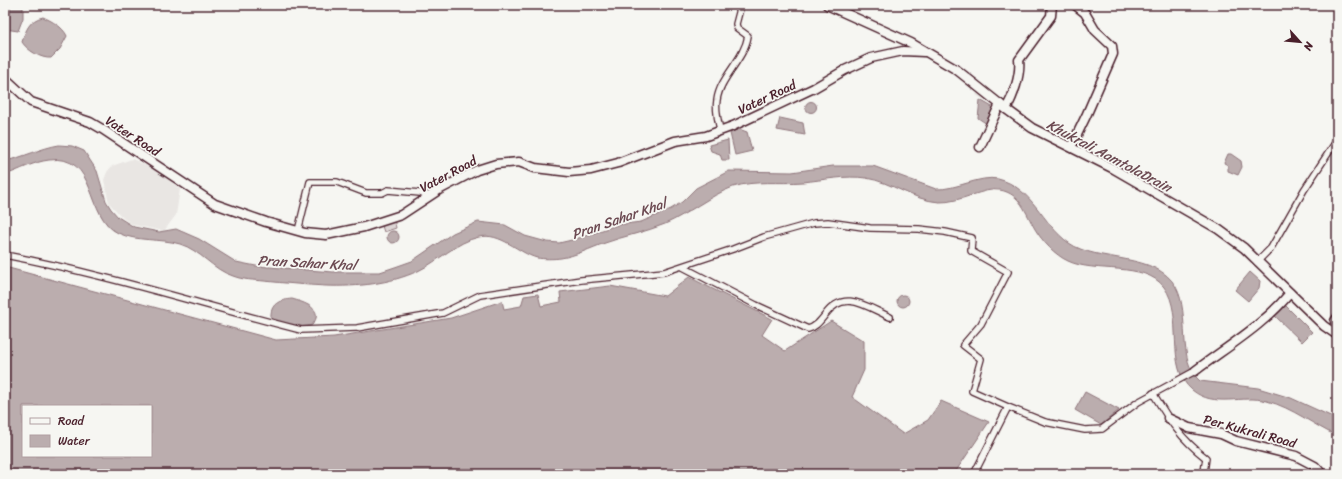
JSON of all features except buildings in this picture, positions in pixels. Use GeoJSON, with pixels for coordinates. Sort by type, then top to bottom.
{"type":"FeatureCollection","features":[{"type":"Feature","properties":{"kind":"street"},"geometry":{"type":"LineString","coordinates":[[720,130],[716,109],[718,95],[742,54],[748,36],[737,28],[736,24],[741,5]]}},
{"type":"Feature","properties":{"kind":"street"},"geometry":{"type":"LineString","coordinates":[[827,5],[911,43],[957,70],[1032,128],[1114,169],[1218,229],[1244,248],[1324,326],[1337,335]]}},
{"type":"Feature","properties":{"kind":"street"},"geometry":{"type":"LineString","coordinates":[[980,147],[1003,107],[1012,99],[1020,70],[1019,60],[1051,16],[1052,5]]}},
{"type":"Feature","properties":{"kind":"street"},"geometry":{"type":"LineString","coordinates":[[1071,147],[1113,54],[1112,46],[1095,30],[1085,13],[1075,5]]}},
{"type":"Feature","properties":{"kind":"street","name":"Vater Road"},"geometry":{"type":"LineString","coordinates":[[5,78],[31,102],[90,122],[215,204],[266,222],[298,231],[326,234],[364,228],[401,215],[430,196],[477,170],[496,164],[519,162],[535,168],[569,172],[591,170],[618,163],[675,141],[693,139],[754,117],[814,88],[845,70],[870,58],[903,51],[924,52]]}},
{"type":"Feature","properties":{"kind":"street"},"geometry":{"type":"LineString","coordinates":[[1258,261],[1271,248],[1304,190],[1337,140]]}},
{"type":"Feature","properties":{"kind":"street"},"geometry":{"type":"LineString","coordinates":[[298,231],[310,182],[337,182],[366,193],[382,193],[388,190],[420,193],[430,196]]}},
{"type":"Feature","properties":{"kind":"street"},"geometry":{"type":"LineString","coordinates":[[5,255],[49,263],[122,281],[301,330],[357,328],[443,313],[480,295],[581,280],[664,272],[683,267],[791,228],[828,222],[870,228],[919,229],[945,232],[972,238],[971,252],[1008,272],[981,324],[963,345],[981,358],[972,391],[1045,422],[1085,430],[1102,429],[1153,393],[1195,371],[1246,335],[1278,308],[1290,293]]}},
{"type":"Feature","properties":{"kind":"street"},"geometry":{"type":"LineString","coordinates":[[683,267],[801,327],[808,329],[813,328],[820,322],[830,308],[836,303],[849,301],[863,304],[890,317]]}},
{"type":"Feature","properties":{"kind":"street"},"geometry":{"type":"LineString","coordinates":[[1337,318],[1335,321],[1337,335]]}},
{"type":"Feature","properties":{"kind":"street"},"geometry":{"type":"LineString","coordinates":[[1153,393],[1168,418],[1188,443],[1206,458],[1204,472],[1206,474]]}},
{"type":"Feature","properties":{"kind":"street"},"geometry":{"type":"LineString","coordinates":[[974,474],[997,426],[1008,407]]}},
{"type":"Feature","properties":{"kind":"street","name":"Per Kukrali Road"},"geometry":{"type":"LineString","coordinates":[[1168,418],[1189,428],[1221,434],[1236,442],[1296,456],[1315,466],[1322,474]]}},
{"type":"Feature","properties":{"kind":"shaded area"},"geometry":{"type":"Polygon","coordinates":[[[980,89],[998,103],[995,107],[976,95],[980,89]]]}},
{"type":"Feature","properties":{"kind":"shaded area"},"geometry":{"type":"Polygon","coordinates":[[[132,159],[155,169],[180,189],[176,215],[164,231],[133,225],[123,218],[109,203],[104,180],[107,172],[112,166],[132,159]]]}},
{"type":"Feature","properties":{"kind":"shaded area"},"geometry":{"type":"Polygon","coordinates":[[[394,219],[396,228],[384,232],[381,223],[394,219]]]}},
{"type":"Feature","properties":{"kind":"water"},"geometry":{"type":"Polygon","coordinates":[[[5,5],[23,5],[23,18],[18,31],[5,29],[5,5]]]}},
{"type":"Feature","properties":{"kind":"water"},"geometry":{"type":"Polygon","coordinates":[[[43,17],[60,27],[67,36],[60,49],[51,58],[43,57],[35,53],[27,48],[22,42],[31,23],[38,18],[43,17]]]}},
{"type":"Feature","properties":{"kind":"water"},"geometry":{"type":"Polygon","coordinates":[[[980,100],[994,108],[987,124],[978,118],[980,100]]]}},
{"type":"Feature","properties":{"kind":"water"},"geometry":{"type":"Polygon","coordinates":[[[809,102],[813,102],[815,103],[815,111],[809,112],[806,109],[806,105],[809,102]]]}},
{"type":"Feature","properties":{"kind":"water"},"geometry":{"type":"Polygon","coordinates":[[[780,118],[803,123],[805,135],[777,130],[780,118]]]}},
{"type":"Feature","properties":{"kind":"water"},"geometry":{"type":"Polygon","coordinates":[[[739,129],[747,132],[752,151],[735,155],[730,133],[739,129]]]}},
{"type":"Feature","properties":{"kind":"water"},"geometry":{"type":"Polygon","coordinates":[[[728,140],[729,160],[722,160],[720,154],[711,151],[709,145],[728,140]]]}},
{"type":"Feature","properties":{"kind":"water"},"geometry":{"type":"Polygon","coordinates":[[[59,145],[72,146],[84,151],[97,171],[106,201],[111,209],[118,217],[134,227],[159,232],[176,229],[199,239],[236,262],[256,266],[333,272],[380,272],[395,267],[412,261],[453,233],[478,222],[505,225],[525,236],[547,242],[559,243],[576,239],[617,225],[641,222],[671,209],[682,202],[696,188],[729,171],[792,172],[833,166],[873,166],[936,189],[944,189],[984,179],[998,179],[1010,183],[1020,190],[1051,226],[1069,243],[1081,249],[1095,253],[1141,263],[1155,268],[1167,276],[1176,287],[1180,298],[1183,311],[1188,362],[1200,381],[1258,388],[1291,398],[1337,419],[1337,436],[1286,408],[1267,401],[1258,399],[1210,399],[1201,396],[1192,390],[1184,380],[1179,368],[1176,355],[1173,312],[1170,299],[1164,287],[1155,279],[1144,274],[1119,269],[1079,265],[1068,261],[1049,247],[1041,238],[1018,200],[1013,195],[1000,190],[987,191],[947,202],[939,202],[929,201],[911,195],[885,183],[858,177],[843,177],[794,183],[759,183],[741,185],[724,191],[665,224],[566,257],[552,259],[537,258],[502,240],[487,236],[471,239],[455,247],[426,267],[396,279],[373,284],[326,286],[248,280],[226,273],[194,251],[180,244],[133,238],[118,233],[108,225],[100,214],[84,176],[76,166],[65,160],[43,161],[5,175],[5,161],[59,145]]]}},
{"type":"Feature","properties":{"kind":"water"},"geometry":{"type":"Polygon","coordinates":[[[1228,154],[1231,154],[1241,161],[1242,167],[1238,175],[1228,171],[1228,165],[1224,163],[1228,154]]]}},
{"type":"Feature","properties":{"kind":"water"},"geometry":{"type":"Polygon","coordinates":[[[391,231],[395,231],[399,237],[395,243],[391,243],[387,239],[387,235],[391,231]]]}},
{"type":"Feature","properties":{"kind":"water"},"geometry":{"type":"Polygon","coordinates":[[[5,267],[276,340],[334,337],[451,318],[502,301],[504,309],[521,306],[524,296],[538,294],[541,306],[561,302],[560,292],[610,286],[665,296],[689,277],[772,319],[762,335],[785,351],[831,321],[864,341],[864,370],[852,397],[903,434],[928,420],[941,401],[989,422],[954,474],[5,474],[5,267]]]}},
{"type":"Feature","properties":{"kind":"water"},"geometry":{"type":"Polygon","coordinates":[[[1250,272],[1260,281],[1259,288],[1248,301],[1235,290],[1250,272]]]}},
{"type":"Feature","properties":{"kind":"water"},"geometry":{"type":"Polygon","coordinates":[[[903,295],[907,297],[909,301],[907,305],[903,307],[899,305],[897,301],[899,297],[903,295]]]}},
{"type":"Feature","properties":{"kind":"water"},"geometry":{"type":"Polygon","coordinates":[[[292,299],[307,304],[315,311],[316,319],[312,325],[291,325],[271,318],[272,309],[276,304],[283,300],[292,299]]]}},
{"type":"Feature","properties":{"kind":"water"},"geometry":{"type":"Polygon","coordinates":[[[1285,305],[1312,332],[1302,342],[1275,316],[1285,305]]]}},
{"type":"Feature","properties":{"kind":"water"},"geometry":{"type":"Polygon","coordinates":[[[1085,392],[1119,410],[1101,425],[1075,410],[1085,392]]]}},
{"type":"Feature","properties":{"kind":"water label","name":"Khukrali AamtolaDrain"},"geometry":{"type":"Point","coordinates":[1109,156]}},
{"type":"Feature","properties":{"kind":"water label","name":"Pran Sahar Khal"},"geometry":{"type":"Point","coordinates":[619,219]}},
{"type":"Feature","properties":{"kind":"water label","name":"Pran Sahar Khal"},"geometry":{"type":"Point","coordinates":[307,263]}}]}
